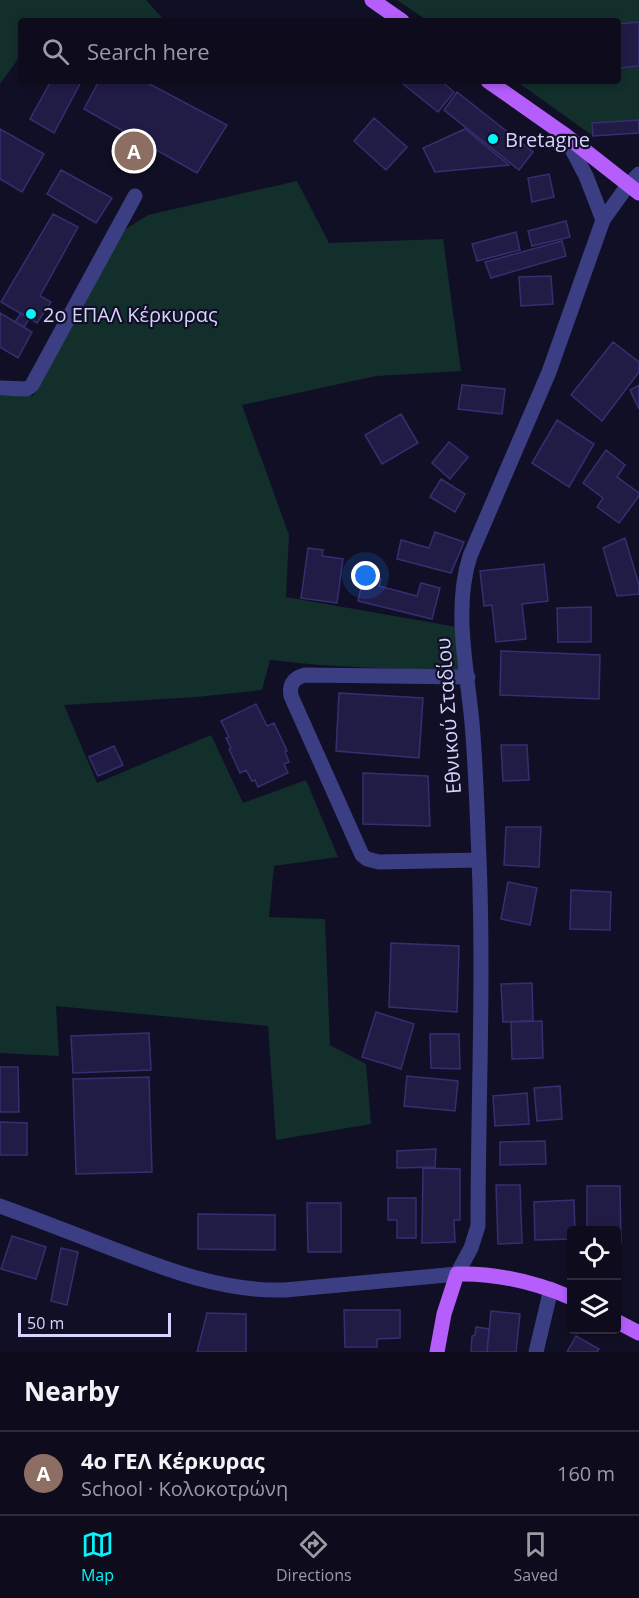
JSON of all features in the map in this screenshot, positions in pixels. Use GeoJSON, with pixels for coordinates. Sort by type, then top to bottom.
{"type":"FeatureCollection","features":[{"type":"Feature","properties":{"kind":"main road"},"geometry":{"type":"LineString","coordinates":[[372,0],[398,18]]}},
{"type":"Feature","properties":{"kind":"main road"},"geometry":{"type":"LineString","coordinates":[[492,84],[637,188]]}},
{"type":"Feature","properties":{"kind":"main road"},"geometry":{"type":"LineString","coordinates":[[438,1352],[444,1314],[457,1274],[500,1276],[551,1289],[567,1296]]}},
{"type":"Feature","properties":{"kind":"main road"},"geometry":{"type":"LineString","coordinates":[[621,1324],[639,1333]]}},
{"type":"Feature","properties":{"kind":"street"},"geometry":{"type":"LineString","coordinates":[[565,135],[586,176],[603,220]]}},
{"type":"Feature","properties":{"kind":"street","name":"Εθνικού Σταδίου"},"geometry":{"type":"LineString","coordinates":[[457,1274],[471,1248],[478,1226],[481,964],[479,860],[468,677],[461,607],[462,584],[466,569],[549,372],[603,220],[637,188]]}},
{"type":"Feature","properties":{"kind":"street"},"geometry":{"type":"LineString","coordinates":[[0,388],[27,389],[32,385],[135,196]]}},
{"type":"Feature","properties":{"kind":"street"},"geometry":{"type":"LineString","coordinates":[[468,677],[305,675],[292,682],[289,689],[362,855],[379,862],[479,860]]}},
{"type":"Feature","properties":{"kind":"street"},"geometry":{"type":"LineString","coordinates":[[0,1206],[192,1278],[232,1287],[267,1291],[285,1290],[457,1274]]}},
{"type":"Feature","properties":{"kind":"street"},"geometry":{"type":"LineString","coordinates":[[536,1352],[551,1289]]}},
{"type":"Feature","properties":{"kind":"green space"},"geometry":{"type":"Polygon","coordinates":[[[0,0],[146,0],[162,18],[18,18],[18,59],[0,84],[0,0]]]}},
{"type":"Feature","properties":{"kind":"green space"},"geometry":{"type":"Polygon","coordinates":[[[397,0],[639,0],[639,133],[593,136],[520,84],[621,84],[621,18],[424,18],[397,0]]]}},
{"type":"Feature","properties":{"kind":"green space"},"geometry":{"type":"Polygon","coordinates":[[[297,181],[329,243],[443,239],[461,371],[376,376],[242,405],[289,535],[286,597],[457,627],[462,673],[270,660],[262,690],[197,697],[64,705],[97,783],[211,735],[243,803],[306,780],[338,857],[274,866],[269,917],[325,919],[330,1045],[366,1064],[371,1124],[276,1140],[268,1026],[56,1006],[59,1056],[0,1053],[0,396],[33,396],[118,234],[148,215],[297,181]]]}},
{"type":"Feature","properties":{"kind":"building"},"geometry":{"type":"Polygon","coordinates":[[[639,22],[639,66],[621,68],[621,24],[639,22]]]}},
{"type":"Feature","properties":{"kind":"building"},"geometry":{"type":"Polygon","coordinates":[[[49,84],[80,84],[54,133],[30,119],[49,84]]]}},
{"type":"Feature","properties":{"kind":"building"},"geometry":{"type":"Polygon","coordinates":[[[97,84],[150,84],[227,125],[197,173],[84,109],[97,84]]]}},
{"type":"Feature","properties":{"kind":"building"},"geometry":{"type":"Polygon","coordinates":[[[403,84],[445,84],[454,92],[438,112],[403,84]]]}},
{"type":"Feature","properties":{"kind":"building"},"geometry":{"type":"Polygon","coordinates":[[[457,92],[533,152],[519,170],[444,110],[457,92]]]}},
{"type":"Feature","properties":{"kind":"building"},"geometry":{"type":"Polygon","coordinates":[[[374,118],[407,147],[386,170],[354,141],[374,118]]]}},
{"type":"Feature","properties":{"kind":"building"},"geometry":{"type":"Polygon","coordinates":[[[639,120],[639,133],[593,136],[592,123],[639,120]]]}},
{"type":"Feature","properties":{"kind":"building"},"geometry":{"type":"Polygon","coordinates":[[[0,129],[44,154],[22,192],[0,179],[0,129]]]}},
{"type":"Feature","properties":{"kind":"building"},"geometry":{"type":"Polygon","coordinates":[[[465,129],[509,165],[435,172],[423,148],[465,129]]]}},
{"type":"Feature","properties":{"kind":"building"},"geometry":{"type":"Polygon","coordinates":[[[61,170],[112,198],[96,223],[47,194],[61,170]]]}},
{"type":"Feature","properties":{"kind":"building"},"geometry":{"type":"Polygon","coordinates":[[[549,174],[554,197],[532,202],[528,178],[549,174]]]}},
{"type":"Feature","properties":{"kind":"building"},"geometry":{"type":"Polygon","coordinates":[[[53,214],[78,227],[40,296],[51,302],[37,323],[1,302],[53,214]]]}},
{"type":"Feature","properties":{"kind":"building"},"geometry":{"type":"Polygon","coordinates":[[[566,221],[570,237],[532,246],[528,231],[566,221]]]}},
{"type":"Feature","properties":{"kind":"building"},"geometry":{"type":"Polygon","coordinates":[[[516,232],[520,250],[477,261],[472,244],[516,232]]]}},
{"type":"Feature","properties":{"kind":"building"},"geometry":{"type":"Polygon","coordinates":[[[562,241],[566,256],[491,278],[485,262],[562,241]]]}},
{"type":"Feature","properties":{"kind":"building"},"geometry":{"type":"Polygon","coordinates":[[[551,276],[553,304],[521,306],[519,277],[551,276]]]}},
{"type":"Feature","properties":{"kind":"building"},"geometry":{"type":"Polygon","coordinates":[[[0,313],[32,332],[18,358],[0,347],[0,313]]]}},
{"type":"Feature","properties":{"kind":"building"},"geometry":{"type":"Polygon","coordinates":[[[21,313],[29,319],[24,327],[15,322],[21,313]]]}},
{"type":"Feature","properties":{"kind":"building"},"geometry":{"type":"Polygon","coordinates":[[[613,342],[639,362],[639,372],[602,421],[571,395],[613,342]]]}},
{"type":"Feature","properties":{"kind":"building"},"geometry":{"type":"Polygon","coordinates":[[[462,385],[505,389],[502,414],[458,409],[462,385]]]}},
{"type":"Feature","properties":{"kind":"building"},"geometry":{"type":"Polygon","coordinates":[[[639,385],[639,409],[630,390],[639,385]]]}},
{"type":"Feature","properties":{"kind":"building"},"geometry":{"type":"Polygon","coordinates":[[[401,414],[418,443],[382,464],[365,435],[401,414]]]}},
{"type":"Feature","properties":{"kind":"building"},"geometry":{"type":"Polygon","coordinates":[[[557,420],[594,444],[569,487],[532,463],[557,420]]]}},
{"type":"Feature","properties":{"kind":"building"},"geometry":{"type":"Polygon","coordinates":[[[449,442],[468,457],[450,479],[432,463],[449,442]]]}},
{"type":"Feature","properties":{"kind":"building"},"geometry":{"type":"Polygon","coordinates":[[[606,450],[625,465],[617,477],[639,493],[619,523],[597,507],[603,498],[583,483],[606,450]]]}},
{"type":"Feature","properties":{"kind":"building"},"geometry":{"type":"Polygon","coordinates":[[[441,479],[465,494],[455,512],[430,497],[441,479]]]}},
{"type":"Feature","properties":{"kind":"building"},"geometry":{"type":"Polygon","coordinates":[[[435,532],[464,542],[451,573],[397,559],[401,540],[429,548],[435,532]]]}},
{"type":"Feature","properties":{"kind":"building"},"geometry":{"type":"Polygon","coordinates":[[[625,538],[639,585],[639,594],[617,596],[603,548],[625,538]]]}},
{"type":"Feature","properties":{"kind":"building"},"geometry":{"type":"Polygon","coordinates":[[[308,548],[323,550],[322,556],[343,559],[337,603],[301,598],[308,548]]]}},
{"type":"Feature","properties":{"kind":"building"},"geometry":{"type":"Polygon","coordinates":[[[544,564],[548,601],[522,604],[526,639],[496,642],[492,605],[484,606],[480,571],[544,564]]]}},
{"type":"Feature","properties":{"kind":"building"},"geometry":{"type":"Polygon","coordinates":[[[364,575],[381,579],[379,586],[417,596],[421,583],[440,588],[432,619],[358,601],[364,575]]]}},
{"type":"Feature","properties":{"kind":"building"},"geometry":{"type":"Polygon","coordinates":[[[591,607],[591,642],[558,642],[557,608],[591,607]]]}},
{"type":"Feature","properties":{"kind":"building"},"geometry":{"type":"Polygon","coordinates":[[[501,651],[600,655],[599,699],[500,695],[501,651]]]}},
{"type":"Feature","properties":{"kind":"building"},"geometry":{"type":"Polygon","coordinates":[[[339,693],[423,698],[419,758],[336,751],[339,693]]]}},
{"type":"Feature","properties":{"kind":"building"},"geometry":{"type":"Polygon","coordinates":[[[256,704],[267,726],[274,723],[287,751],[285,752],[289,762],[284,764],[288,773],[258,787],[246,770],[240,773],[229,749],[231,748],[226,738],[229,737],[221,721],[256,704]]]}},
{"type":"Feature","properties":{"kind":"building"},"geometry":{"type":"Polygon","coordinates":[[[501,745],[527,745],[529,780],[503,781],[501,745]]]}},
{"type":"Feature","properties":{"kind":"building"},"geometry":{"type":"Polygon","coordinates":[[[114,746],[123,765],[98,776],[89,757],[114,746]]]}},
{"type":"Feature","properties":{"kind":"building"},"geometry":{"type":"Polygon","coordinates":[[[363,773],[428,776],[430,826],[363,824],[363,773]]]}},
{"type":"Feature","properties":{"kind":"building"},"geometry":{"type":"Polygon","coordinates":[[[506,827],[541,827],[539,867],[504,865],[506,827]]]}},
{"type":"Feature","properties":{"kind":"building"},"geometry":{"type":"Polygon","coordinates":[[[508,882],[537,888],[530,925],[501,919],[508,882]]]}},
{"type":"Feature","properties":{"kind":"building"},"geometry":{"type":"Polygon","coordinates":[[[571,890],[611,892],[610,930],[570,929],[571,890]]]}},
{"type":"Feature","properties":{"kind":"building"},"geometry":{"type":"Polygon","coordinates":[[[391,943],[459,946],[457,1012],[389,1007],[391,943]]]}},
{"type":"Feature","properties":{"kind":"building"},"geometry":{"type":"Polygon","coordinates":[[[532,983],[533,1021],[503,1022],[501,984],[532,983]]]}},
{"type":"Feature","properties":{"kind":"building"},"geometry":{"type":"Polygon","coordinates":[[[376,1012],[414,1024],[401,1069],[362,1057],[376,1012]]]}},
{"type":"Feature","properties":{"kind":"building"},"geometry":{"type":"Polygon","coordinates":[[[542,1021],[543,1058],[512,1059],[511,1022],[542,1021]]]}},
{"type":"Feature","properties":{"kind":"building"},"geometry":{"type":"Polygon","coordinates":[[[149,1033],[151,1070],[73,1073],[71,1036],[149,1033]]]}},
{"type":"Feature","properties":{"kind":"building"},"geometry":{"type":"Polygon","coordinates":[[[430,1034],[459,1034],[460,1069],[431,1068],[430,1034]]]}},
{"type":"Feature","properties":{"kind":"building"},"geometry":{"type":"Polygon","coordinates":[[[0,1067],[18,1067],[19,1112],[0,1112],[0,1067]]]}},
{"type":"Feature","properties":{"kind":"building"},"geometry":{"type":"Polygon","coordinates":[[[407,1076],[458,1081],[455,1111],[404,1106],[407,1076]]]}},
{"type":"Feature","properties":{"kind":"building"},"geometry":{"type":"Polygon","coordinates":[[[149,1077],[152,1172],[76,1174],[73,1079],[149,1077]]]}},
{"type":"Feature","properties":{"kind":"building"},"geometry":{"type":"Polygon","coordinates":[[[560,1086],[562,1119],[537,1121],[534,1088],[560,1086]]]}},
{"type":"Feature","properties":{"kind":"building"},"geometry":{"type":"Polygon","coordinates":[[[527,1093],[529,1124],[495,1126],[493,1096],[527,1093]]]}},
{"type":"Feature","properties":{"kind":"building"},"geometry":{"type":"Polygon","coordinates":[[[0,1122],[27,1123],[27,1155],[0,1155],[0,1122]]]}},
{"type":"Feature","properties":{"kind":"building"},"geometry":{"type":"Polygon","coordinates":[[[545,1141],[546,1164],[500,1165],[500,1142],[545,1141]]]}},
{"type":"Feature","properties":{"kind":"building"},"geometry":{"type":"Polygon","coordinates":[[[436,1149],[435,1167],[397,1168],[397,1151],[436,1149]]]}},
{"type":"Feature","properties":{"kind":"building"},"geometry":{"type":"Polygon","coordinates":[[[423,1168],[460,1169],[460,1220],[454,1220],[455,1242],[422,1243],[423,1168]]]}},
{"type":"Feature","properties":{"kind":"building"},"geometry":{"type":"Polygon","coordinates":[[[496,1185],[520,1185],[522,1243],[498,1244],[496,1185]]]}},
{"type":"Feature","properties":{"kind":"building"},"geometry":{"type":"Polygon","coordinates":[[[587,1186],[620,1186],[621,1226],[587,1226],[587,1186]]]}},
{"type":"Feature","properties":{"kind":"building"},"geometry":{"type":"Polygon","coordinates":[[[388,1198],[416,1198],[416,1238],[397,1238],[397,1220],[388,1220],[388,1198]]]}},
{"type":"Feature","properties":{"kind":"building"},"geometry":{"type":"Polygon","coordinates":[[[574,1200],[575,1226],[567,1226],[567,1239],[535,1240],[534,1202],[574,1200]]]}},
{"type":"Feature","properties":{"kind":"building"},"geometry":{"type":"Polygon","coordinates":[[[307,1203],[341,1203],[341,1252],[308,1252],[307,1203]]]}},
{"type":"Feature","properties":{"kind":"building"},"geometry":{"type":"Polygon","coordinates":[[[198,1214],[275,1215],[275,1250],[198,1249],[198,1214]]]}},
{"type":"Feature","properties":{"kind":"building"},"geometry":{"type":"Polygon","coordinates":[[[12,1236],[46,1247],[36,1279],[1,1269],[12,1236]]]}},
{"type":"Feature","properties":{"kind":"building"},"geometry":{"type":"Polygon","coordinates":[[[61,1248],[78,1252],[67,1305],[51,1301],[61,1248]]]}},
{"type":"Feature","properties":{"kind":"building"},"geometry":{"type":"Polygon","coordinates":[[[344,1310],[400,1310],[400,1338],[377,1339],[377,1347],[345,1347],[344,1310]]]}},
{"type":"Feature","properties":{"kind":"building"},"geometry":{"type":"Polygon","coordinates":[[[491,1311],[520,1314],[516,1352],[487,1352],[491,1311]]]}},
{"type":"Feature","properties":{"kind":"building"},"geometry":{"type":"Polygon","coordinates":[[[207,1313],[246,1314],[246,1352],[197,1352],[207,1313]]]}},
{"type":"Feature","properties":{"kind":"building"},"geometry":{"type":"Polygon","coordinates":[[[476,1327],[489,1329],[487,1352],[471,1352],[472,1336],[475,1335],[476,1327]]]}},
{"type":"Feature","properties":{"kind":"building"},"geometry":{"type":"Polygon","coordinates":[[[576,1336],[599,1349],[597,1352],[567,1352],[576,1336]]]}},
{"type":"Feature","properties":{"kind":"place","name":"Bretagne"},"geometry":{"type":"Point","coordinates":[493,139]}},
{"type":"Feature","properties":{"kind":"place","name":"4ο ΓΕΛ Κέρκυρας"},"geometry":{"type":"Point","coordinates":[134,151]}},
{"type":"Feature","properties":{"kind":"place","name":"2ο ΕΠΑΛ Κέρκυρας"},"geometry":{"type":"Point","coordinates":[31,314]}}]}
